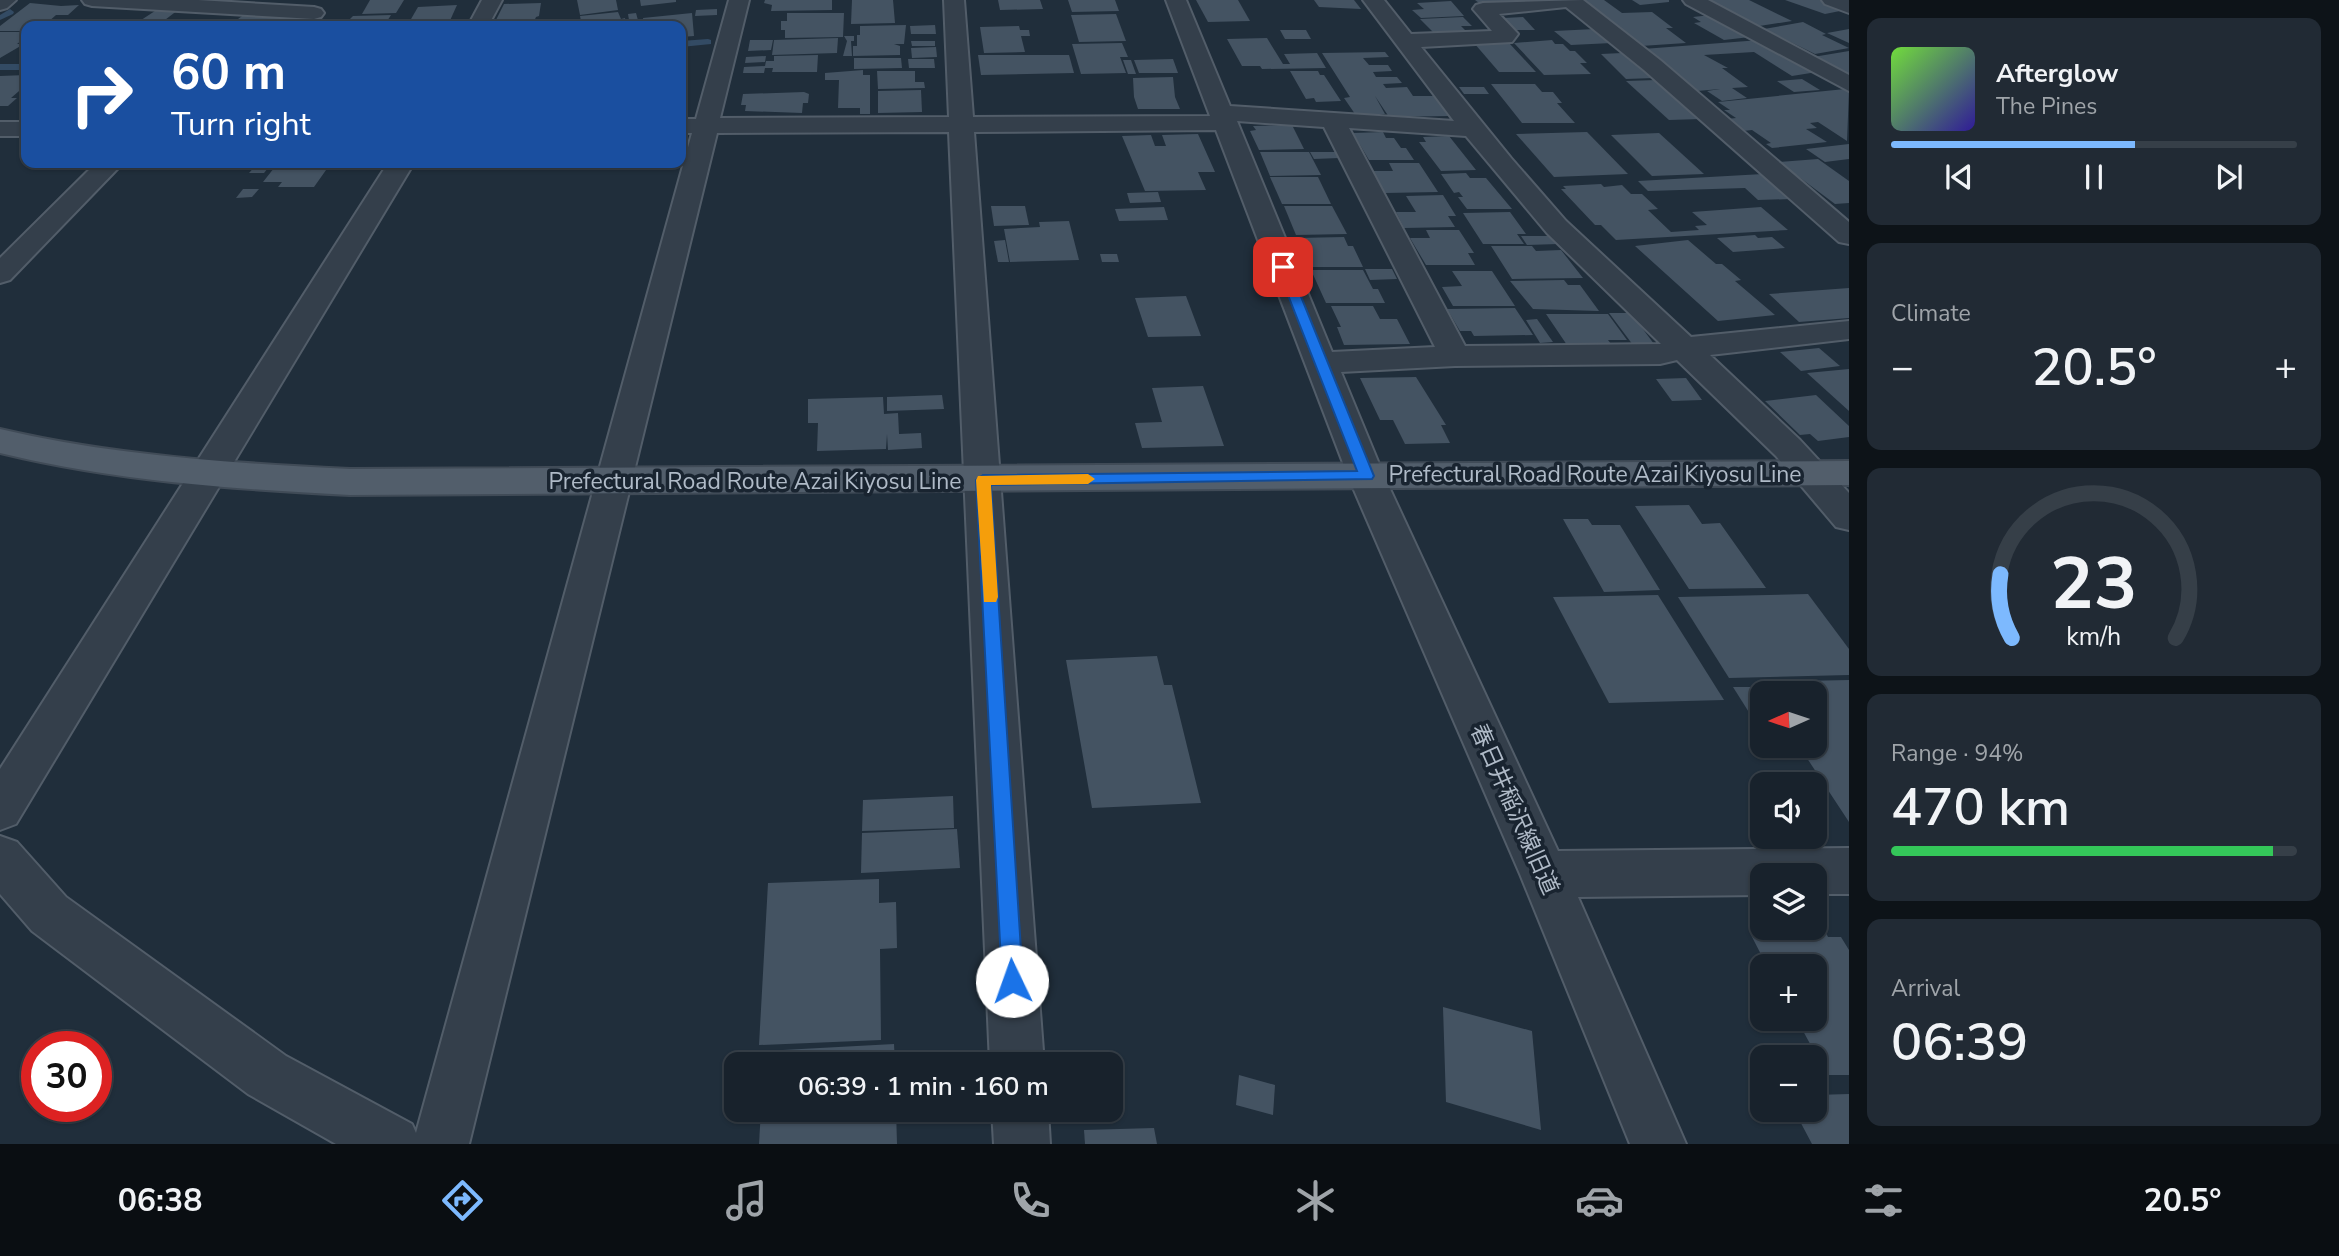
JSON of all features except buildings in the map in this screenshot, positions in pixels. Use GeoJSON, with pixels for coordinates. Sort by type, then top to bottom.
{"type":"FeatureCollection","features":[{"type":"Feature","properties":{"kind":"main road","name":"Prefectural Road Route Azai Kiyosu Line"},"geometry":{"type":"LineString","coordinates":[[0,441],[53,455],[208,474],[349,482],[983,480],[1849,472]]}},
{"type":"Feature","properties":{"kind":"street"},"geometry":{"type":"LineString","coordinates":[[0,5],[6,0]]}},
{"type":"Feature","properties":{"kind":"street"},"geometry":{"type":"LineString","coordinates":[[92,0],[314,13]]}},
{"type":"Feature","properties":{"kind":"street"},"geometry":{"type":"LineString","coordinates":[[302,21],[334,0]]}},
{"type":"Feature","properties":{"kind":"street"},"geometry":{"type":"LineString","coordinates":[[481,21],[492,0]]}},
{"type":"Feature","properties":{"kind":"street"},"geometry":{"type":"LineString","coordinates":[[686,162],[694,126],[739,0]]}},
{"type":"Feature","properties":{"kind":"street"},"geometry":{"type":"LineString","coordinates":[[954,0],[1016,1052]]}},
{"type":"Feature","properties":{"kind":"street","name":"春日井稲沢線旧道"},"geometry":{"type":"LineString","coordinates":[[1176,0],[1366,476],[1544,874],[1658,1144]]}},
{"type":"Feature","properties":{"kind":"street"},"geometry":{"type":"LineString","coordinates":[[1373,0],[1472,129],[1534,203],[1577,248],[1813,473],[1849,517]]}},
{"type":"Feature","properties":{"kind":"street"},"geometry":{"type":"LineString","coordinates":[[1406,41],[1504,37],[1507,34],[1483,9],[1571,0],[1652,65],[1849,236]]}},
{"type":"Feature","properties":{"kind":"street"},"geometry":{"type":"LineString","coordinates":[[1693,0],[1849,84]]}},
{"type":"Feature","properties":{"kind":"street"},"geometry":{"type":"LineString","coordinates":[[1832,0],[1849,7]]}},
{"type":"Feature","properties":{"kind":"street"},"geometry":{"type":"LineString","coordinates":[[694,126],[1224,118],[1472,129]]}},
{"type":"Feature","properties":{"kind":"street"},"geometry":{"type":"LineString","coordinates":[[1333,121],[1455,356]]}},
{"type":"Feature","properties":{"kind":"street"},"geometry":{"type":"LineString","coordinates":[[0,129],[21,128]]}},
{"type":"Feature","properties":{"kind":"street"},"geometry":{"type":"LineString","coordinates":[[0,274],[105,168]]}},
{"type":"Feature","properties":{"kind":"street"},"geometry":{"type":"LineString","coordinates":[[0,809],[398,168]]}},
{"type":"Feature","properties":{"kind":"street"},"geometry":{"type":"LineString","coordinates":[[441,1144],[614,481],[685,168]]}},
{"type":"Feature","properties":{"kind":"street"},"geometry":{"type":"LineString","coordinates":[[1322,363],[1455,356],[1660,354],[1684,348],[1849,330]]}},
{"type":"Feature","properties":{"kind":"street"},"geometry":{"type":"LineString","coordinates":[[0,859],[49,914],[267,1075],[392,1144]]}},
{"type":"Feature","properties":{"kind":"street"},"geometry":{"type":"LineString","coordinates":[[1544,874],[1849,871]]}},
{"type":"Feature","properties":{"kind":"street"},"geometry":{"type":"LineString","coordinates":[[1021,1122],[1022,1144]]}},
{"type":"Feature","properties":{"kind":"waterway"},"geometry":{"type":"LineString","coordinates":[[2,18],[10,12]]}},
{"type":"Feature","properties":{"kind":"waterway"},"geometry":{"type":"LineString","coordinates":[[686,44],[708,42]]}},
{"type":"Feature","properties":{"kind":"waterway"},"geometry":{"type":"LineString","coordinates":[[0,67],[21,67]]}},
{"type":"Feature","properties":{"kind":"slow traffic"},"geometry":{"type":"LineString","coordinates":[[990,597],[983,480],[1088,479]]}},
{"type":"Feature","properties":{"kind":"route"},"geometry":{"type":"LineString","coordinates":[[1012,981],[983,480],[1366,476],[1283,267]]}}]}
